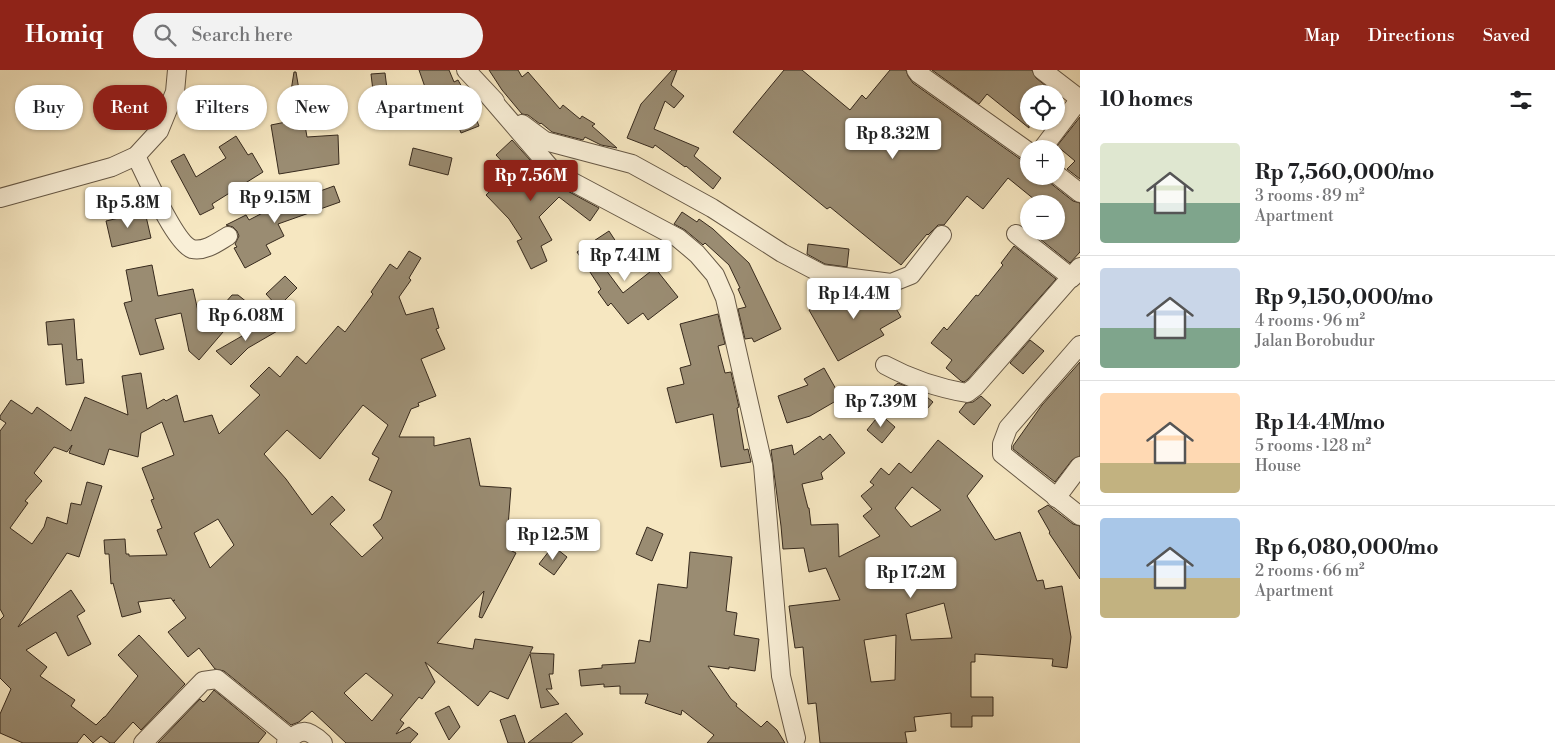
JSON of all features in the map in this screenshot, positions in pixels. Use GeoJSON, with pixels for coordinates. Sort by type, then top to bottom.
{"type":"FeatureCollection","features":[{"type":"Feature","properties":{"kind":"street"},"geometry":{"type":"LineString","coordinates":[[0,198],[112,168],[136,156],[159,131],[175,92],[178,70]]}},
{"type":"Feature","properties":{"kind":"street"},"geometry":{"type":"LineString","coordinates":[[466,70],[554,172],[678,238],[697,254],[715,276],[725,298],[763,465],[781,676],[796,738]]}},
{"type":"Feature","properties":{"kind":"street"},"geometry":{"type":"LineString","coordinates":[[916,70],[1020,146]]}},
{"type":"Feature","properties":{"kind":"street"},"geometry":{"type":"LineString","coordinates":[[1042,70],[1080,99],[1049,140]]}},
{"type":"Feature","properties":{"kind":"street"},"geometry":{"type":"LineString","coordinates":[[486,94],[545,141],[632,164],[712,208],[782,253],[822,274],[891,283],[911,275],[942,235]]}},
{"type":"Feature","properties":{"kind":"street"},"geometry":{"type":"LineString","coordinates":[[136,156],[179,238],[192,248],[204,249],[228,236]]}},
{"type":"Feature","properties":{"kind":"street"},"geometry":{"type":"LineString","coordinates":[[1065,181],[1080,192]]}},
{"type":"Feature","properties":{"kind":"street"},"geometry":{"type":"LineString","coordinates":[[885,365],[908,377],[950,390],[967,393],[975,387],[1076,273],[1016,234]]}},
{"type":"Feature","properties":{"kind":"street"},"geometry":{"type":"LineString","coordinates":[[1080,344],[1008,428],[1002,444],[1002,454],[1080,516]]}},
{"type":"Feature","properties":{"kind":"street"},"geometry":{"type":"LineString","coordinates":[[1056,498],[1080,466]]}},
{"type":"Feature","properties":{"kind":"street"},"geometry":{"type":"LineString","coordinates":[[143,743],[202,682],[217,679],[288,741],[300,732],[308,731],[322,743]]}},
{"type":"Feature","properties":{"kind":"building"},"geometry":{"type":"Polygon","coordinates":[[[419,70],[449,70],[454,82],[458,80],[461,85],[424,85],[419,70]]]}},
{"type":"Feature","properties":{"kind":"building"},"geometry":{"type":"Polygon","coordinates":[[[489,70],[518,70],[522,77],[528,72],[560,109],[563,105],[580,119],[582,116],[595,124],[592,126],[617,148],[601,145],[585,137],[583,140],[552,132],[528,115],[522,114],[502,90],[489,70]]]}},
{"type":"Feature","properties":{"kind":"building"},"geometry":{"type":"Polygon","coordinates":[[[672,70],[677,70],[671,85],[684,96],[674,108],[665,101],[654,129],[699,148],[694,156],[721,178],[713,189],[686,166],[655,145],[653,148],[627,138],[641,104],[672,70]]]}},
{"type":"Feature","properties":{"kind":"building"},"geometry":{"type":"Polygon","coordinates":[[[784,70],[802,70],[850,110],[862,95],[866,99],[890,70],[906,70],[913,83],[1020,159],[1020,185],[1053,185],[1073,201],[1080,203],[1080,252],[1070,263],[1041,240],[1065,240],[1065,195],[1029,195],[1008,178],[983,209],[967,196],[944,225],[938,225],[927,234],[901,265],[830,207],[827,209],[733,132],[784,70]]]}},
{"type":"Feature","properties":{"kind":"building"},"geometry":{"type":"Polygon","coordinates":[[[932,70],[1032,70],[1036,78],[1045,85],[1020,85],[1020,121],[987,94],[979,104],[932,70]]]}},
{"type":"Feature","properties":{"kind":"building"},"geometry":{"type":"Polygon","coordinates":[[[294,72],[296,72],[298,85],[292,85],[294,72]]]}},
{"type":"Feature","properties":{"kind":"building"},"geometry":{"type":"Polygon","coordinates":[[[385,73],[386,85],[372,85],[371,74],[385,73]]]}},
{"type":"Feature","properties":{"kind":"building"},"geometry":{"type":"Polygon","coordinates":[[[1080,117],[1080,179],[1067,169],[1075,161],[1065,153],[1065,140],[1062,140],[1080,117]]]}},
{"type":"Feature","properties":{"kind":"building"},"geometry":{"type":"Polygon","coordinates":[[[277,124],[277,130],[306,130],[307,137],[338,135],[339,164],[279,174],[271,125],[277,124]]]}},
{"type":"Feature","properties":{"kind":"building"},"geometry":{"type":"Polygon","coordinates":[[[236,136],[248,155],[252,153],[263,172],[212,204],[214,208],[200,215],[171,161],[184,154],[196,177],[226,158],[219,147],[236,136]]]}},
{"type":"Feature","properties":{"kind":"building"},"geometry":{"type":"Polygon","coordinates":[[[512,140],[549,181],[599,208],[590,221],[559,197],[539,217],[552,240],[541,246],[547,261],[531,269],[517,241],[522,239],[509,219],[486,195],[511,171],[496,155],[512,140]]]}},
{"type":"Feature","properties":{"kind":"building"},"geometry":{"type":"Polygon","coordinates":[[[413,148],[452,158],[448,175],[409,165],[413,148]]]}},
{"type":"Feature","properties":{"kind":"building"},"geometry":{"type":"Polygon","coordinates":[[[334,186],[340,202],[278,224],[284,236],[266,245],[271,254],[245,268],[234,248],[237,247],[235,244],[239,236],[237,231],[233,227],[226,225],[246,215],[249,220],[282,203],[285,208],[284,204],[334,186]]]}},
{"type":"Feature","properties":{"kind":"building"},"geometry":{"type":"Polygon","coordinates":[[[145,212],[151,238],[112,247],[106,221],[145,212]]]}},
{"type":"Feature","properties":{"kind":"building"},"geometry":{"type":"Polygon","coordinates":[[[682,212],[697,222],[699,219],[713,229],[749,263],[781,329],[754,342],[752,338],[745,339],[738,309],[746,307],[738,289],[740,288],[729,265],[705,243],[703,245],[685,230],[674,224],[682,212]]]}},
{"type":"Feature","properties":{"kind":"building"},"geometry":{"type":"Polygon","coordinates":[[[609,231],[626,257],[606,270],[623,293],[655,268],[678,297],[648,320],[643,313],[628,324],[611,303],[608,306],[598,292],[601,289],[577,252],[609,231]]]}},
{"type":"Feature","properties":{"kind":"building"},"geometry":{"type":"Polygon","coordinates":[[[808,244],[849,249],[847,267],[825,264],[807,254],[808,244]]]}},
{"type":"Feature","properties":{"kind":"building"},"geometry":{"type":"Polygon","coordinates":[[[1014,246],[1056,279],[968,379],[964,382],[961,381],[946,368],[952,360],[931,343],[944,327],[947,330],[976,295],[978,296],[1003,265],[1001,263],[1014,246]]]}},
{"type":"Feature","properties":{"kind":"building"},"geometry":{"type":"Polygon","coordinates":[[[409,251],[421,258],[409,278],[411,280],[399,297],[406,315],[433,308],[439,328],[436,329],[445,349],[421,359],[436,396],[418,403],[419,406],[411,409],[399,437],[434,437],[434,446],[470,438],[480,486],[511,488],[508,526],[513,527],[508,549],[516,553],[482,618],[479,617],[484,591],[437,643],[473,649],[475,639],[533,647],[530,653],[554,654],[553,674],[549,674],[552,689],[546,689],[559,704],[541,708],[530,654],[508,699],[490,691],[478,706],[425,662],[435,682],[422,699],[419,697],[400,720],[404,723],[396,734],[409,727],[418,734],[410,743],[346,743],[312,711],[299,722],[291,725],[224,671],[215,669],[199,648],[188,657],[168,632],[186,618],[171,598],[138,602],[141,612],[122,617],[113,583],[111,584],[109,554],[105,554],[104,540],[125,539],[126,554],[129,554],[129,556],[167,555],[157,530],[162,528],[151,500],[154,499],[142,468],[174,455],[162,422],[141,433],[138,457],[109,449],[104,465],[69,453],[72,445],[67,452],[54,447],[34,473],[42,481],[25,501],[28,503],[10,528],[32,544],[44,527],[47,517],[67,524],[71,503],[81,505],[87,482],[102,486],[79,557],[67,553],[18,627],[71,590],[85,611],[77,616],[91,644],[68,656],[56,632],[26,650],[47,667],[40,676],[75,700],[71,706],[96,725],[105,717],[138,676],[118,655],[139,635],[185,684],[141,730],[133,722],[114,743],[110,743],[101,736],[93,743],[84,734],[77,743],[23,743],[0,733],[0,714],[11,689],[0,678],[0,620],[4,616],[0,609],[0,431],[6,423],[0,419],[0,416],[11,400],[32,414],[37,407],[71,431],[85,397],[128,415],[122,376],[141,373],[147,409],[164,399],[166,401],[177,395],[184,422],[212,415],[219,434],[260,395],[250,386],[269,367],[280,377],[297,356],[306,364],[338,326],[345,332],[373,294],[371,292],[390,264],[397,269],[409,251]],[[363,405],[320,459],[287,430],[264,454],[286,479],[312,515],[332,496],[345,510],[330,524],[362,557],[383,538],[373,525],[381,519],[392,491],[369,480],[379,458],[372,454],[388,425],[363,405]],[[218,519],[194,533],[210,568],[234,545],[218,519]],[[366,673],[344,693],[372,721],[393,695],[366,673]]]}},
{"type":"Feature","properties":{"kind":"building"},"geometry":{"type":"Polygon","coordinates":[[[152,265],[158,296],[193,289],[202,329],[232,295],[238,295],[248,303],[199,360],[189,351],[181,313],[155,319],[164,349],[140,355],[124,303],[132,301],[126,270],[152,265]]]}},
{"type":"Feature","properties":{"kind":"building"},"geometry":{"type":"Polygon","coordinates":[[[285,276],[297,288],[278,307],[266,294],[285,276]]]}},
{"type":"Feature","properties":{"kind":"building"},"geometry":{"type":"Polygon","coordinates":[[[848,288],[857,289],[861,295],[868,291],[887,293],[901,317],[880,329],[884,335],[838,361],[809,310],[848,288]]]}},
{"type":"Feature","properties":{"kind":"building"},"geometry":{"type":"Polygon","coordinates":[[[718,314],[725,344],[718,346],[725,373],[731,372],[739,407],[737,408],[744,450],[748,449],[751,462],[721,467],[713,414],[676,423],[667,388],[684,384],[680,368],[691,365],[680,324],[718,314]]]}},
{"type":"Feature","properties":{"kind":"building"},"geometry":{"type":"Polygon","coordinates":[[[74,319],[77,360],[82,359],[84,383],[66,385],[62,344],[48,345],[46,322],[74,319]]]}},
{"type":"Feature","properties":{"kind":"building"},"geometry":{"type":"Polygon","coordinates":[[[268,321],[279,330],[248,348],[231,365],[216,351],[268,321]]]}},
{"type":"Feature","properties":{"kind":"building"},"geometry":{"type":"Polygon","coordinates":[[[1030,340],[1044,351],[1023,374],[1010,363],[1030,340]]]}},
{"type":"Feature","properties":{"kind":"building"},"geometry":{"type":"Polygon","coordinates":[[[1080,362],[1080,456],[1072,460],[1055,482],[1013,449],[1013,446],[1042,405],[1080,362]]]}},
{"type":"Feature","properties":{"kind":"building"},"geometry":{"type":"Polygon","coordinates":[[[824,368],[841,398],[810,416],[787,423],[778,396],[808,385],[804,379],[824,368]]]}},
{"type":"Feature","properties":{"kind":"building"},"geometry":{"type":"Polygon","coordinates":[[[898,383],[921,392],[933,402],[922,415],[889,390],[898,383]]]}},
{"type":"Feature","properties":{"kind":"building"},"geometry":{"type":"Polygon","coordinates":[[[981,396],[991,405],[974,425],[959,412],[966,403],[973,402],[981,396]]]}},
{"type":"Feature","properties":{"kind":"building"},"geometry":{"type":"Polygon","coordinates":[[[880,414],[895,427],[882,443],[867,430],[880,414]]]}},
{"type":"Feature","properties":{"kind":"building"},"geometry":{"type":"Polygon","coordinates":[[[830,434],[845,453],[821,473],[823,479],[802,484],[809,508],[811,525],[838,524],[839,557],[880,536],[863,516],[872,509],[861,496],[874,485],[870,482],[881,468],[889,475],[899,463],[911,473],[938,440],[983,476],[967,496],[995,540],[1020,532],[1037,581],[1043,580],[1045,589],[1062,586],[1071,637],[1067,668],[1052,666],[1053,659],[975,654],[975,662],[971,662],[971,697],[993,697],[993,716],[972,716],[972,727],[951,727],[951,713],[914,717],[916,731],[905,732],[907,743],[820,743],[816,703],[808,704],[803,647],[795,648],[789,606],[840,600],[826,568],[809,572],[804,548],[783,549],[771,450],[792,445],[794,455],[820,436],[823,440],[830,434]],[[912,487],[895,508],[911,527],[941,510],[912,487]],[[944,603],[906,614],[911,640],[952,638],[944,603]],[[896,635],[864,640],[871,682],[895,680],[896,635]]]}},
{"type":"Feature","properties":{"kind":"building"},"geometry":{"type":"Polygon","coordinates":[[[1048,505],[1073,524],[1080,526],[1080,579],[1049,533],[1038,511],[1048,505]]]}},
{"type":"Feature","properties":{"kind":"building"},"geometry":{"type":"Polygon","coordinates":[[[647,527],[663,534],[652,561],[636,554],[647,527]]]}},
{"type":"Feature","properties":{"kind":"building"},"geometry":{"type":"Polygon","coordinates":[[[553,546],[567,557],[554,575],[539,564],[553,546]]]}},
{"type":"Feature","properties":{"kind":"building"},"geometry":{"type":"Polygon","coordinates":[[[690,552],[732,557],[726,611],[737,613],[734,635],[759,639],[755,671],[708,666],[731,699],[737,704],[736,706],[761,727],[767,721],[777,730],[785,743],[707,743],[714,735],[682,710],[681,715],[645,703],[648,694],[620,694],[620,686],[604,687],[604,684],[581,686],[579,670],[602,668],[602,665],[635,663],[639,640],[650,642],[658,584],[687,588],[690,552]]]}},
{"type":"Feature","properties":{"kind":"building"},"geometry":{"type":"Polygon","coordinates":[[[214,690],[266,733],[258,743],[158,743],[200,699],[203,702],[205,701],[214,690]]]}},
{"type":"Feature","properties":{"kind":"building"},"geometry":{"type":"Polygon","coordinates":[[[449,706],[460,727],[449,740],[435,713],[449,706]]]}},
{"type":"Feature","properties":{"kind":"building"},"geometry":{"type":"Polygon","coordinates":[[[566,713],[583,734],[571,743],[528,743],[566,713]]]}},
{"type":"Feature","properties":{"kind":"building"},"geometry":{"type":"Polygon","coordinates":[[[515,715],[525,743],[508,743],[500,720],[515,715]]]}}]}
